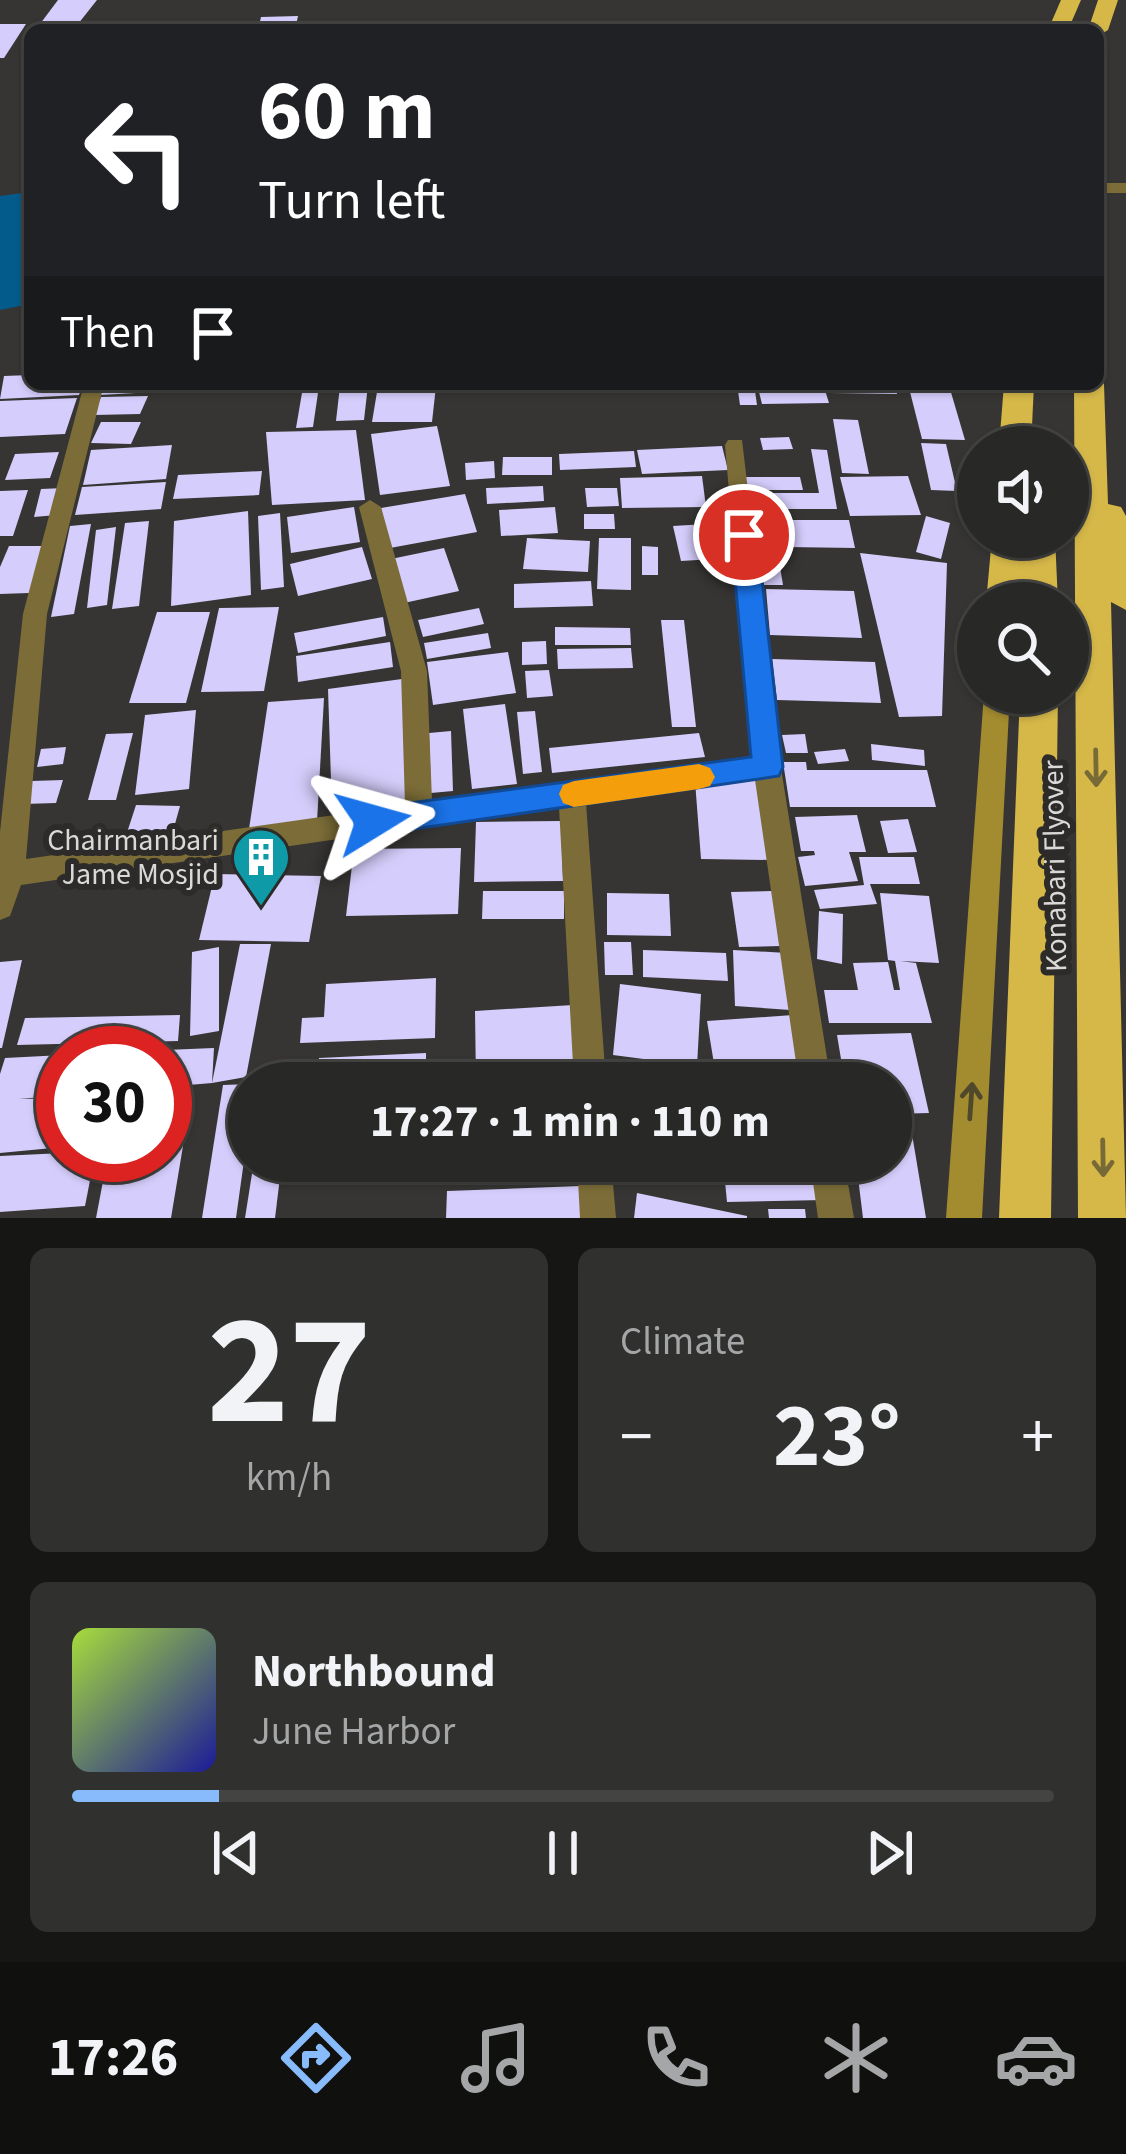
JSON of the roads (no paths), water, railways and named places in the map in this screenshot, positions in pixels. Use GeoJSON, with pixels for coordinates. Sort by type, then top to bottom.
{"type":"FeatureCollection","features":[{"type":"Feature","properties":{"kind":"highway"},"geometry":{"type":"LineString","coordinates":[[1089,390],[1093,441],[1126,598]]}},
{"type":"Feature","properties":{"kind":"highway","name":"Konabari Flyover"},"geometry":{"type":"LineString","coordinates":[[1093,441],[1104,1218]]}},
{"type":"Feature","properties":{"kind":"highway","name":"Konabari Flyover"},"geometry":{"type":"LineString","coordinates":[[1025,1218],[1038,714]]}},
{"type":"Feature","properties":{"kind":"main road"},"geometry":{"type":"LineString","coordinates":[[964,1218],[996,714]]}},
{"type":"Feature","properties":{"kind":"street"},"geometry":{"type":"LineString","coordinates":[[0,907],[35,614],[92,390]]}},
{"type":"Feature","properties":{"kind":"street"},"geometry":{"type":"LineString","coordinates":[[768,767],[766,760],[735,445],[768,767],[812,1062]]}},
{"type":"Feature","properties":{"kind":"street"},"geometry":{"type":"LineString","coordinates":[[370,507],[414,671],[418,815]]}},
{"type":"Feature","properties":{"kind":"street"},"geometry":{"type":"LineString","coordinates":[[5,874],[768,767]]}},
{"type":"Feature","properties":{"kind":"street"},"geometry":{"type":"LineString","coordinates":[[572,794],[589,1062]]}},
{"type":"Feature","properties":{"kind":"street"},"geometry":{"type":"LineString","coordinates":[[595,1182],[598,1218]]}},
{"type":"Feature","properties":{"kind":"street"},"geometry":{"type":"LineString","coordinates":[[830,1182],[836,1218]]}},
{"type":"Feature","properties":{"kind":"water"},"geometry":{"type":"Polygon","coordinates":[[[24,193],[24,305],[0,310],[0,196],[24,193]]]}},
{"type":"Feature","properties":{"kind":"place","name":"Chairmanbari Jame Mosjid"},"geometry":{"type":"Point","coordinates":[261,908]}}]}
